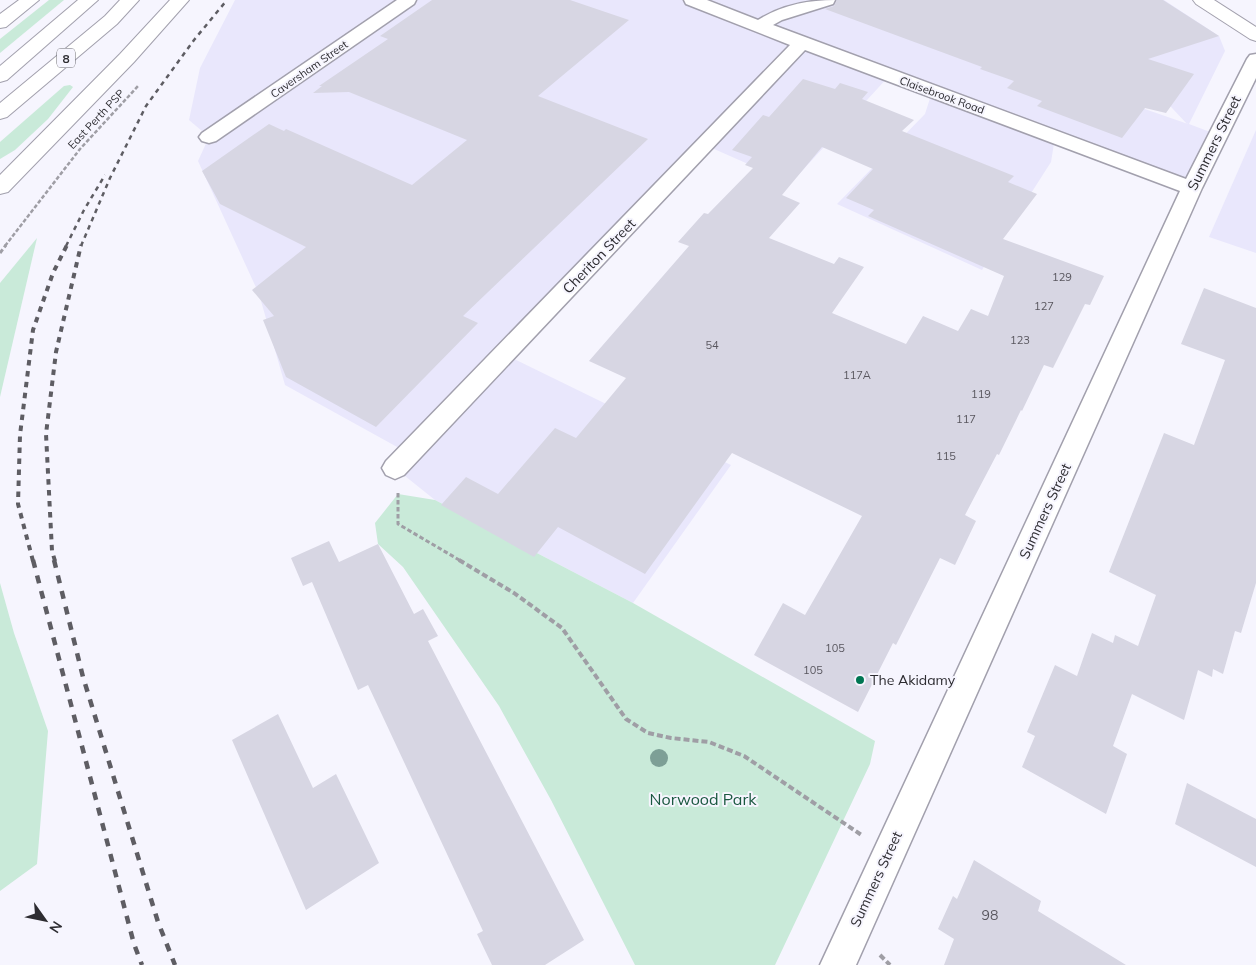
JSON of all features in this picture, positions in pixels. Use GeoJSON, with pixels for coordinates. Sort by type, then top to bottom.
{"type":"FeatureCollection","features":[{"type":"Feature","properties":{"kind":"main road"},"geometry":{"type":"LineString","coordinates":[[0,23],[30,0]]}},
{"type":"Feature","properties":{"kind":"main road","name":"8"},"geometry":{"type":"LineString","coordinates":[[0,76],[89,0]]}},
{"type":"Feature","properties":{"kind":"main road","name":"8"},"geometry":{"type":"LineString","coordinates":[[0,113],[111,20],[130,0]]}},
{"type":"Feature","properties":{"kind":"main road"},"geometry":{"type":"LineString","coordinates":[[0,187],[100,86],[180,0]]}},
{"type":"Feature","properties":{"kind":"main road"},"geometry":{"type":"LineString","coordinates":[[1202,0],[1256,35]]}},
{"type":"Feature","properties":{"kind":"main road"},"geometry":{"type":"LineString","coordinates":[[1228,0],[1256,16]]}},
{"type":"Feature","properties":{"kind":"street","name":"Caversham Street"},"geometry":{"type":"LineString","coordinates":[[209,137],[408,0]]}},
{"type":"Feature","properties":{"kind":"street","name":"Claisebrook Road"},"geometry":{"type":"LineString","coordinates":[[692,0],[802,43],[1192,188]]}},
{"type":"Feature","properties":{"kind":"street"},"geometry":{"type":"LineString","coordinates":[[760,26],[776,16],[826,0]]}},
{"type":"Feature","properties":{"kind":"street","name":"Cheriton Street"},"geometry":{"type":"LineString","coordinates":[[395,468],[802,43]]}},
{"type":"Feature","properties":{"kind":"street","name":"Summers Street"},"geometry":{"type":"LineString","coordinates":[[838,965],[1192,188],[1256,58]]}},
{"type":"Feature","properties":{"kind":"path","name":"East Perth PSP"},"geometry":{"type":"LineString","coordinates":[[0,253],[80,149],[140,83]]}},
{"type":"Feature","properties":{"kind":"path"},"geometry":{"type":"LineString","coordinates":[[395,468],[398,494],[398,524],[514,594],[562,628],[626,719],[648,733],[671,738],[709,742],[744,756],[819,808],[889,853]]}},
{"type":"Feature","properties":{"kind":"shaded area"},"geometry":{"type":"Polygon","coordinates":[[[235,0],[1164,0],[1219,36],[1225,51],[1189,124],[1218,135],[1192,188],[1055,137],[1051,162],[982,270],[837,204],[925,114],[932,92],[889,76],[791,183],[705,145],[504,354],[731,465],[633,603],[435,500],[395,468],[408,453],[285,385],[259,294],[198,161],[209,137],[189,120],[200,68],[235,0]],[[1100,31],[1061,80],[1187,123],[1100,31]]]}},
{"type":"Feature","properties":{"kind":"shaded area"},"geometry":{"type":"Polygon","coordinates":[[[1256,130],[1256,253],[1209,237],[1256,130]]]}},
{"type":"Feature","properties":{"kind":"green space"},"geometry":{"type":"Polygon","coordinates":[[[49,0],[64,0],[0,53],[0,39],[49,0]]]}},
{"type":"Feature","properties":{"kind":"green space"},"geometry":{"type":"Polygon","coordinates":[[[70,85],[73,87],[48,119],[15,150],[0,159],[0,142],[64,86],[70,85]]]}},
{"type":"Feature","properties":{"kind":"green space"},"geometry":{"type":"Polygon","coordinates":[[[37,238],[0,397],[0,283],[37,238]]]}},
{"type":"Feature","properties":{"kind":"green space","name":"Norwood Park"},"geometry":{"type":"Polygon","coordinates":[[[398,494],[435,500],[633,603],[875,741],[870,764],[775,965],[635,965],[551,800],[499,706],[403,567],[378,544],[375,523],[398,494]]]}},
{"type":"Feature","properties":{"kind":"green space"},"geometry":{"type":"Polygon","coordinates":[[[0,583],[14,633],[48,731],[37,864],[0,891],[0,583]]]}},
{"type":"Feature","properties":{"kind":"building"},"geometry":{"type":"Polygon","coordinates":[[[432,0],[570,0],[629,20],[538,96],[648,139],[463,316],[478,323],[376,427],[286,377],[263,320],[274,316],[252,290],[306,247],[220,204],[202,171],[269,124],[284,131],[286,129],[412,185],[467,140],[349,92],[313,93],[322,86],[319,86],[388,39],[380,36],[432,0]]]}},
{"type":"Feature","properties":{"kind":"building"},"geometry":{"type":"Polygon","coordinates":[[[837,0],[1163,0],[1219,36],[1148,59],[1194,74],[1166,113],[1145,108],[1122,138],[1037,106],[1042,101],[1007,88],[1014,81],[980,69],[982,67],[825,9],[834,6],[837,0]]]}},
{"type":"Feature","properties":{"kind":"building"},"geometry":{"type":"Polygon","coordinates":[[[803,79],[835,89],[840,83],[868,92],[862,99],[914,120],[902,131],[1014,176],[1008,182],[1037,194],[1003,239],[1104,276],[1090,305],[1085,304],[1053,368],[1044,365],[999,455],[997,454],[965,515],[976,521],[955,565],[940,558],[896,645],[893,643],[858,712],[754,655],[783,603],[805,615],[862,516],[732,453],[645,574],[558,527],[534,557],[441,505],[466,477],[498,494],[555,428],[576,438],[626,378],[589,361],[689,246],[678,242],[704,213],[708,214],[753,168],[745,165],[752,157],[732,150],[763,115],[769,117],[803,79]],[[822,147],[782,195],[800,203],[769,238],[834,264],[839,257],[864,267],[832,313],[906,344],[923,316],[958,331],[971,309],[988,316],[1004,276],[868,216],[874,210],[846,198],[873,169],[822,147]]]}},
{"type":"Feature","properties":{"kind":"building"},"geometry":{"type":"Polygon","coordinates":[[[1204,288],[1256,308],[1256,583],[1241,633],[1235,631],[1223,674],[1213,669],[1212,677],[1198,670],[1184,720],[1132,694],[1113,746],[1127,754],[1106,814],[1022,767],[1035,736],[1027,732],[1055,665],[1077,676],[1092,633],[1113,643],[1115,635],[1138,646],[1156,595],[1109,572],[1164,433],[1194,445],[1225,360],[1181,344],[1204,288]]]}},
{"type":"Feature","properties":{"kind":"building"},"geometry":{"type":"Polygon","coordinates":[[[329,541],[339,562],[378,544],[414,614],[423,609],[438,636],[428,641],[584,940],[545,965],[492,965],[477,934],[483,931],[368,685],[358,690],[312,582],[303,586],[291,558],[329,541]]]}},
{"type":"Feature","properties":{"kind":"building"},"geometry":{"type":"Polygon","coordinates":[[[278,714],[313,788],[336,774],[379,863],[306,910],[232,740],[278,714]]]}},
{"type":"Feature","properties":{"kind":"building"},"geometry":{"type":"Polygon","coordinates":[[[1187,783],[1256,819],[1256,867],[1175,824],[1187,783]]]}},
{"type":"Feature","properties":{"kind":"building"},"geometry":{"type":"Polygon","coordinates":[[[974,860],[1041,901],[1038,911],[1126,965],[944,965],[954,939],[938,929],[953,896],[957,899],[974,860]]]}},
{"type":"Feature","properties":{"kind":"railway"},"geometry":{"type":"LineString","coordinates":[[81,246],[110,178],[146,106],[194,40],[227,0]]}},
{"type":"Feature","properties":{"kind":"railway"},"geometry":{"type":"LineString","coordinates":[[66,246],[84,210],[105,175]]}},
{"type":"Feature","properties":{"kind":"railway"},"geometry":{"type":"LineString","coordinates":[[33,561],[18,504],[20,435],[33,330],[53,273],[67,245]]}},
{"type":"Feature","properties":{"kind":"railway"},"geometry":{"type":"LineString","coordinates":[[55,561],[52,551],[46,434],[56,352],[81,245]]}},
{"type":"Feature","properties":{"kind":"railway"},"geometry":{"type":"LineString","coordinates":[[33,560],[134,944],[142,965]]}},
{"type":"Feature","properties":{"kind":"railway"},"geometry":{"type":"LineString","coordinates":[[54,560],[83,677],[158,922],[175,965]]}},
{"type":"Feature","properties":{"kind":"place","name":"The Akidamy"},"geometry":{"type":"Point","coordinates":[860,680]}}]}
